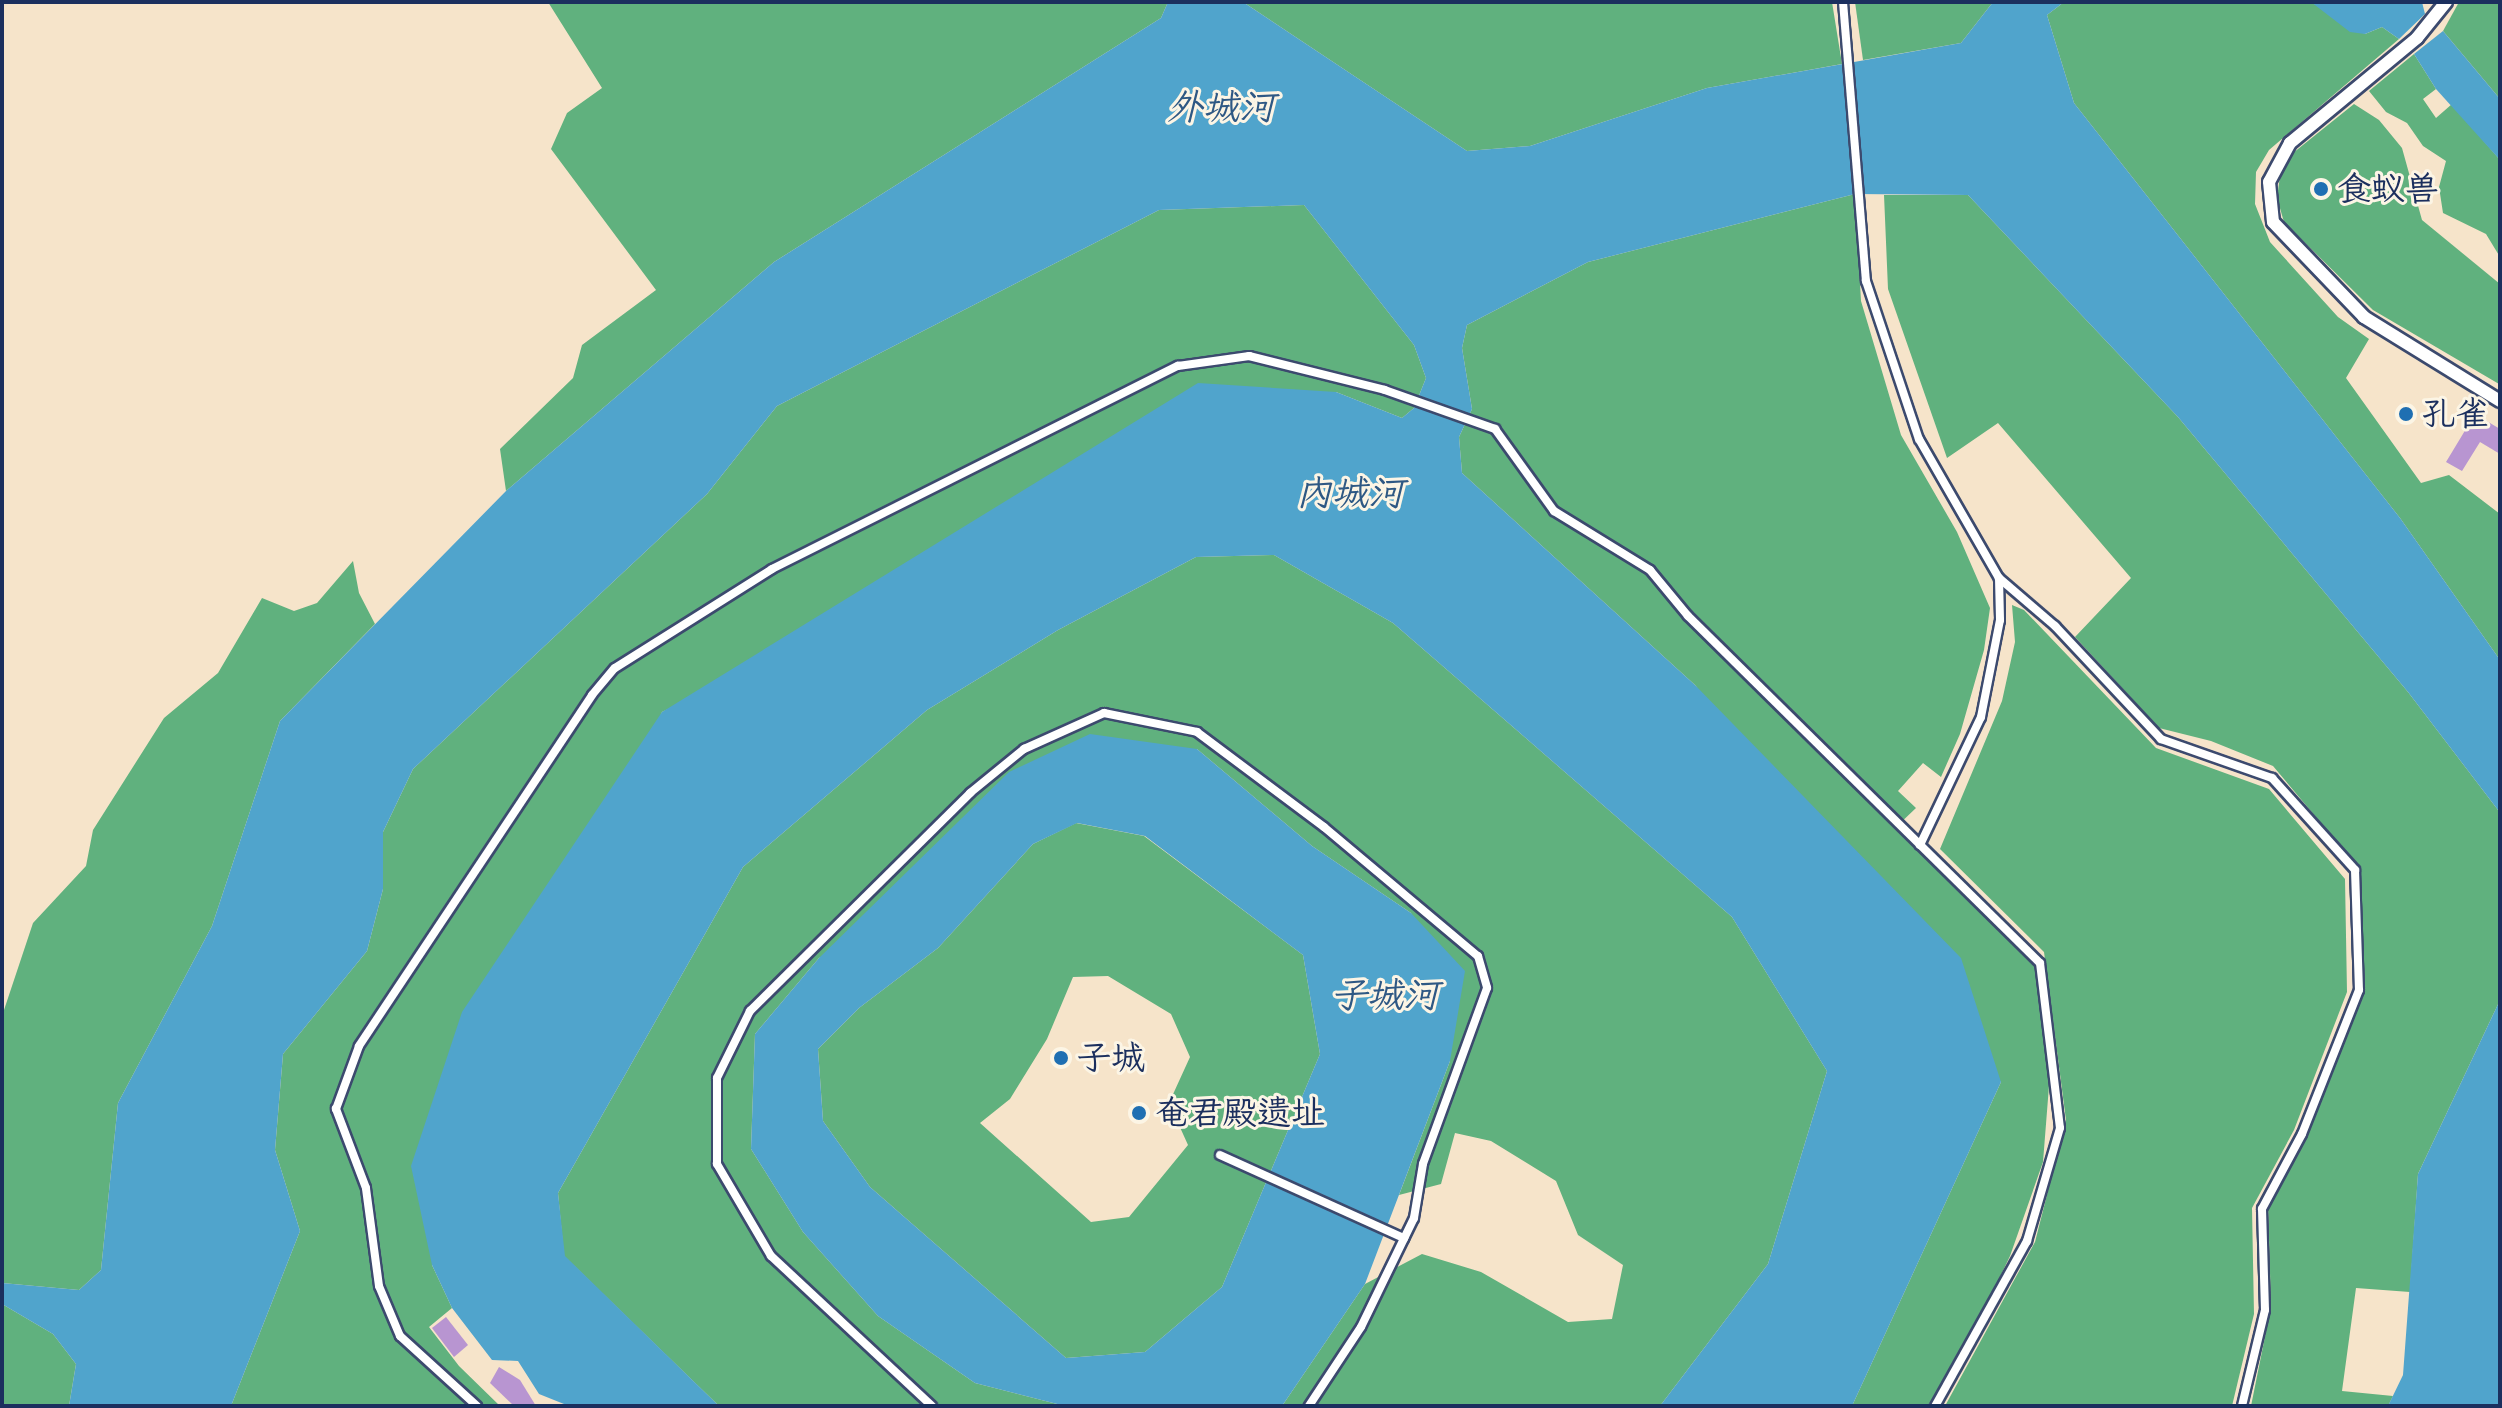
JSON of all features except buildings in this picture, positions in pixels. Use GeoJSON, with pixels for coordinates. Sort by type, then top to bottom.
{"type":"FeatureCollection","features":[{"type":"Feature","properties":{"kind":"street"},"geometry":{"type":"LineString","coordinates":[[2446,2],[2417,38],[2290,143],[2269,182],[2273,222],[2364,317],[2500,401]]}},
{"type":"Feature","properties":{"kind":"lane"},"geometry":{"type":"LineString","coordinates":[[1843,2],[1864,212],[1866,281],[1919,439],[1999,578],[2055,626],[2161,739],[2272,778],[2355,870],[2359,990],[2302,1134],[2262,1209],[2265,1310],[2242,1406]]}},
{"type":"Feature","properties":{"kind":"lane"},"geometry":{"type":"LineString","coordinates":[[477,1406],[400,1336],[379,1286],[366,1188],[336,1109],[359,1046],[592,695],[615,668],[772,569],[1178,366],[1249,356],[1385,390],[1495,429],[1554,511],[1650,570],[1688,616],[2040,963],[2060,1128],[2027,1241],[1935,1406]]}},
{"type":"Feature","properties":{"kind":"lane"},"geometry":{"type":"LineString","coordinates":[[1920,845],[1981,717],[2000,620],[1999,578]]}},
{"type":"Feature","properties":{"kind":"lane"},"geometry":{"type":"LineString","coordinates":[[932,1406],[771,1256],[717,1164],[717,1078],[750,1011],[970,793],[1024,749],[1104,713],[1197,732],[1324,827],[1478,956],[1487,988],[1423,1164],[1414,1218],[1361,1327],[1309,1406]]}},
{"type":"Feature","properties":{"kind":"lane"},"geometry":{"type":"LineString","coordinates":[[1220,1155],[1404,1238]]}},
{"type":"Feature","properties":{"kind":"green space"},"geometry":{"type":"Polygon","coordinates":[[[548,2],[1168,2],[1161,18],[774,262],[506,491],[500,449],[573,378],[582,345],[656,290],[551,149],[567,113],[602,88],[548,2]]]}},
{"type":"Feature","properties":{"kind":"green space"},"geometry":{"type":"Polygon","coordinates":[[[1243,2],[1832,2],[1842,64],[1707,88],[1530,146],[1467,151],[1243,2]]]}},
{"type":"Feature","properties":{"kind":"green space"},"geometry":{"type":"Polygon","coordinates":[[[1855,2],[1993,2],[1961,43],[1863,60],[1855,2]]]}},
{"type":"Feature","properties":{"kind":"green space"},"geometry":{"type":"Polygon","coordinates":[[[2064,2],[2311,2],[2365,34],[2382,27],[2399,39],[2269,150],[2256,172],[2255,204],[2270,242],[2338,317],[2369,339],[2346,378],[2421,483],[2449,475],[2500,514],[2500,660],[2400,518],[2074,103],[2047,15],[2064,2]]]}},
{"type":"Feature","properties":{"kind":"green space"},"geometry":{"type":"Polygon","coordinates":[[[2459,2],[2500,2],[2500,99],[2443,31],[2459,2]]]}},
{"type":"Feature","properties":{"kind":"green space"},"geometry":{"type":"Polygon","coordinates":[[[2414,54],[2436,89],[2423,99],[2436,118],[2452,104],[2500,160],[2500,257],[2486,234],[2443,213],[2439,187],[2446,161],[2423,146],[2407,123],[2386,112],[2369,91],[2414,54]]]}},
{"type":"Feature","properties":{"kind":"green space"},"geometry":{"type":"Polygon","coordinates":[[[2354,104],[2379,120],[2402,148],[2422,220],[2500,284],[2499,384],[2373,310],[2284,222],[2277,198],[2280,176],[2293,153],[2354,104]]]}},
{"type":"Feature","properties":{"kind":"green space"},"geometry":{"type":"Polygon","coordinates":[[[1855,194],[1861,301],[1901,435],[1957,532],[1990,608],[1984,650],[1960,734],[1941,777],[1923,763],[1898,791],[1916,808],[1895,828],[2036,967],[2049,1086],[2043,1162],[2010,1256],[1965,1350],[1928,1406],[1852,1406],[2001,1082],[1695,685],[1462,473],[1459,437],[1472,409],[1462,348],[1467,325],[1588,262],[1855,194]]]}},
{"type":"Feature","properties":{"kind":"green space"},"geometry":{"type":"Polygon","coordinates":[[[1884,195],[1968,195],[2178,417],[2408,692],[2498,810],[2500,1000],[2418,1174],[2410,1292],[2356,1288],[2342,1391],[2393,1396],[2388,1406],[2251,1406],[2271,1307],[2268,1206],[2307,1134],[2365,987],[2358,867],[2273,766],[2211,741],[2159,728],[2075,637],[2131,578],[1998,423],[1947,458],[1888,289],[1884,195]]]}},
{"type":"Feature","properties":{"kind":"green space"},"geometry":{"type":"Polygon","coordinates":[[[1304,205],[1414,345],[1426,378],[1414,408],[1402,418],[1336,392],[662,712],[432,1265],[452,1308],[429,1327],[459,1366],[500,1406],[231,1406],[300,1231],[275,1150],[283,1054],[367,951],[383,889],[383,832],[413,769],[707,494],[777,406],[1159,210],[1304,205]]]}},
{"type":"Feature","properties":{"kind":"green space"},"geometry":{"type":"Polygon","coordinates":[[[1274,555],[1393,623],[1732,917],[1827,1071],[1768,1264],[1660,1406],[1282,1406],[1365,1284],[1422,1254],[1481,1272],[1568,1322],[1612,1319],[1623,1265],[1578,1235],[1556,1181],[1491,1141],[1455,1133],[1441,1184],[1399,1195],[1450,1061],[1411,913],[1312,846],[1197,749],[819,958],[755,1034],[751,1149],[803,1232],[878,1316],[975,1383],[1065,1406],[719,1406],[564,1256],[558,1193],[743,867],[927,710],[1058,630],[1196,557],[1274,555]]]}},
{"type":"Feature","properties":{"kind":"green space"},"geometry":{"type":"Polygon","coordinates":[[[353,561],[359,593],[375,624],[280,721],[212,926],[118,1103],[101,1270],[79,1290],[2,1283],[2,1016],[33,923],[86,866],[93,830],[164,718],[218,673],[262,598],[294,611],[317,603],[353,561]]]}},
{"type":"Feature","properties":{"kind":"green space"},"geometry":{"type":"Polygon","coordinates":[[[2012,605],[2024,610],[2156,748],[2269,789],[2345,879],[2347,992],[2294,1130],[2252,1208],[2254,1314],[2232,1406],[1945,1406],[2035,1242],[2066,1120],[2044,952],[1940,849],[2002,701],[2015,642],[2012,605]]]}},
{"type":"Feature","properties":{"kind":"green space"},"geometry":{"type":"Polygon","coordinates":[[[1076,823],[1144,836],[1303,955],[1320,1054],[1222,1287],[1145,1352],[1066,1358],[870,1187],[823,1121],[818,1049],[859,1008],[938,948],[1033,844],[1076,823]],[[1108,976],[1073,977],[1047,1039],[1010,1099],[980,1123],[1091,1222],[1129,1217],[1188,1145],[1169,1103],[1190,1057],[1171,1014],[1108,976]]]}},
{"type":"Feature","properties":{"kind":"green space"},"geometry":{"type":"Polygon","coordinates":[[[2,1304],[53,1334],[76,1364],[69,1406],[2,1406],[2,1304]]]}},
{"type":"Feature","properties":{"kind":"water"},"geometry":{"type":"Polygon","coordinates":[[[1168,2],[1243,2],[1467,151],[1530,146],[1707,88],[1961,43],[1993,2],[2064,2],[2047,15],[2074,103],[2400,518],[2500,660],[2500,823],[2498,810],[2408,692],[2178,417],[1968,195],[1855,194],[1588,262],[1467,325],[1462,348],[1472,409],[1459,437],[1462,473],[1695,685],[1961,958],[2001,1082],[1852,1406],[1660,1406],[1768,1264],[1827,1071],[1732,917],[1393,623],[1274,555],[1196,557],[1058,630],[927,710],[743,867],[558,1193],[565,1256],[719,1406],[569,1406],[539,1394],[518,1361],[492,1360],[452,1308],[432,1265],[411,1166],[462,1012],[662,712],[1198,383],[1336,392],[1402,418],[1414,408],[1426,378],[1414,345],[1304,205],[1159,210],[777,406],[707,494],[413,769],[383,832],[383,889],[367,951],[283,1054],[275,1150],[300,1231],[231,1406],[69,1406],[76,1364],[53,1334],[2,1304],[2,1283],[79,1290],[101,1270],[118,1103],[212,926],[280,721],[506,491],[774,262],[1161,18],[1168,2]]]}},
{"type":"Feature","properties":{"kind":"water"},"geometry":{"type":"Polygon","coordinates":[[[2311,2],[2422,2],[2425,14],[2399,39],[2382,27],[2365,34],[2350,32],[2311,2]]]}},
{"type":"Feature","properties":{"kind":"water"},"geometry":{"type":"Polygon","coordinates":[[[2443,31],[2500,99],[2500,160],[2436,89],[2414,54],[2443,31]]]}},
{"type":"Feature","properties":{"kind":"water","name":"子城河"},"geometry":{"type":"Polygon","coordinates":[[[1090,734],[1197,749],[1312,846],[1411,913],[1465,971],[1450,1061],[1365,1284],[1282,1406],[1065,1406],[975,1383],[878,1316],[803,1232],[751,1149],[755,1034],[819,958],[1009,772],[1090,734]],[[1077,823],[1033,844],[938,948],[859,1008],[818,1049],[823,1121],[870,1187],[1066,1358],[1145,1352],[1222,1287],[1320,1054],[1303,955],[1145,836],[1077,823]]]}},
{"type":"Feature","properties":{"kind":"water"},"geometry":{"type":"Polygon","coordinates":[[[2500,1000],[2500,1406],[2388,1406],[2403,1375],[2418,1174],[2500,1000]]]}},
{"type":"Feature","properties":{"kind":"place","name":"食蚁兽"},"geometry":{"type":"Point","coordinates":[2321,189]}},
{"type":"Feature","properties":{"kind":"place","name":"孔雀"},"geometry":{"type":"Point","coordinates":[2406,414]}},
{"type":"Feature","properties":{"kind":"place","name":"子城"},"geometry":{"type":"Point","coordinates":[1061,1058]}},
{"type":"Feature","properties":{"kind":"place","name":"奄君殿遗址"},"geometry":{"type":"Point","coordinates":[1139,1113]}},
{"type":"Feature","properties":{"kind":"water label","name":"外城河"},"geometry":{"type":"Point","coordinates":[1221,108]}},
{"type":"Feature","properties":{"kind":"water label","name":"内城河"},"geometry":{"type":"Point","coordinates":[1350,494]}}]}
